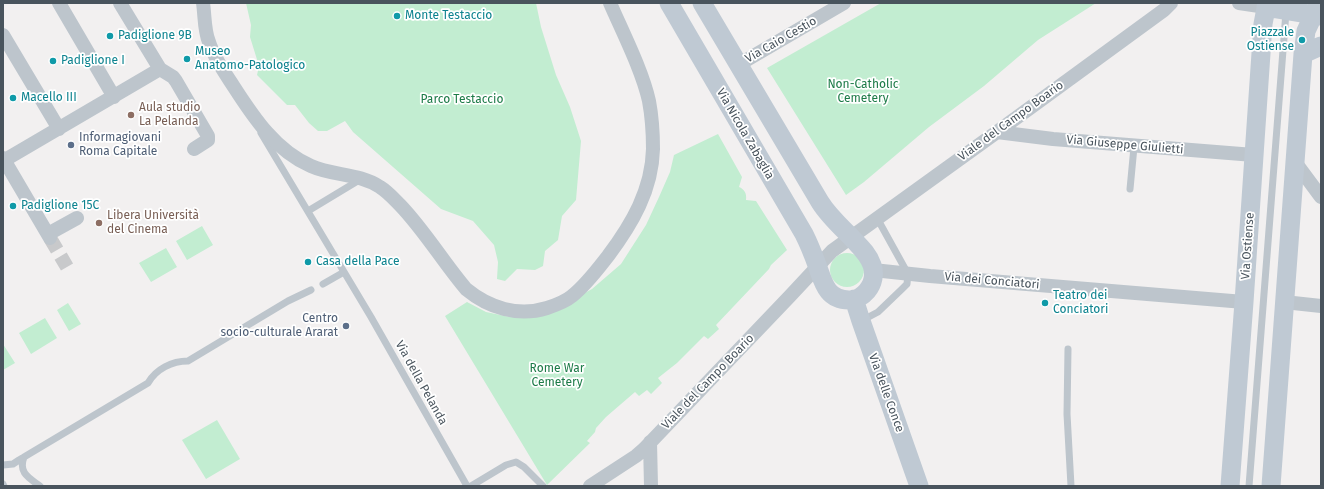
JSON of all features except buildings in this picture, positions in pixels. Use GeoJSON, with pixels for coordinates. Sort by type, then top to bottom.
{"type":"FeatureCollection","features":[{"type":"Feature","properties":{"kind":"street"},"geometry":{"type":"LineString","coordinates":[[59,3],[114,97]]}},
{"type":"Feature","properties":{"kind":"street"},"geometry":{"type":"LineString","coordinates":[[120,3],[160,69],[173,77],[176,81],[208,136],[208,140],[206,142],[194,149]]}},
{"type":"Feature","properties":{"kind":"street"},"geometry":{"type":"LineString","coordinates":[[203,3],[206,33],[213,52],[257,122],[281,148],[298,160],[312,167],[361,178],[380,186],[422,230],[466,289],[478,298],[496,306],[511,311],[524,312],[554,306],[571,296],[593,274],[615,247],[624,233],[635,215],[648,187],[653,151],[653,127],[649,100],[637,65],[610,3]]}},
{"type":"Feature","properties":{"kind":"street","name":"Via Nicola Zabaglia"},"geometry":{"type":"LineString","coordinates":[[669,3],[804,234],[818,267]]}},
{"type":"Feature","properties":{"kind":"street"},"geometry":{"type":"LineString","coordinates":[[702,3],[820,202],[827,212],[851,237],[866,254],[872,265],[873,280],[863,296],[854,299],[841,299],[830,293],[822,282],[818,267],[832,251],[851,237]]}},
{"type":"Feature","properties":{"kind":"street","name":"Via Caio Cestio"},"geometry":{"type":"LineString","coordinates":[[738,65],[844,3]]}},
{"type":"Feature","properties":{"kind":"street","name":"Viale del Campo Boario"},"geometry":{"type":"LineString","coordinates":[[851,237],[1164,10],[1171,3]]}},
{"type":"Feature","properties":{"kind":"street"},"geometry":{"type":"LineString","coordinates":[[1239,3],[1291,5],[1316,9],[1306,31],[1303,54],[1271,486]]}},
{"type":"Feature","properties":{"kind":"street","name":"Via Ostiense"},"geometry":{"type":"LineString","coordinates":[[1230,486],[1263,24],[1267,5]]}},
{"type":"Feature","properties":{"kind":"street"},"geometry":{"type":"LineString","coordinates":[[3,36],[59,129]]}},
{"type":"Feature","properties":{"kind":"street"},"geometry":{"type":"LineString","coordinates":[[1303,54],[1321,46]]}},
{"type":"Feature","properties":{"kind":"street"},"geometry":{"type":"LineString","coordinates":[[77,218],[49,236],[4,160],[160,69]]}},
{"type":"Feature","properties":{"kind":"street","name":"Via Giuseppe Giulietti"},"geometry":{"type":"LineString","coordinates":[[997,132],[1053,140],[1254,155]]}},
{"type":"Feature","properties":{"kind":"street"},"geometry":{"type":"LineString","coordinates":[[1295,162],[1321,197]]}},
{"type":"Feature","properties":{"kind":"street","name":"Viale del Campo Boario"},"geometry":{"type":"LineString","coordinates":[[590,486],[636,456],[818,267]]}},
{"type":"Feature","properties":{"kind":"street","name":"Via dei Conciatori"},"geometry":{"type":"LineString","coordinates":[[873,270],[1244,302]]}},
{"type":"Feature","properties":{"kind":"street","name":"Via delle Conce"},"geometry":{"type":"LineString","coordinates":[[854,299],[919,486]]}},
{"type":"Feature","properties":{"kind":"street"},"geometry":{"type":"LineString","coordinates":[[1284,302],[1321,306]]}},
{"type":"Feature","properties":{"kind":"street"},"geometry":{"type":"LineString","coordinates":[[650,442],[651,486]]}},
{"type":"Feature","properties":{"kind":"lane","name":"Via Ostiense"},"geometry":{"type":"LineString","coordinates":[[1249,486],[1291,5]]}},
{"type":"Feature","properties":{"kind":"lane","name":"Via della Pelanda"},"geometry":{"type":"LineString","coordinates":[[257,122],[261,134],[344,272],[467,486]]}},
{"type":"Feature","properties":{"kind":"lane"},"geometry":{"type":"LineString","coordinates":[[1130,189],[1134,147]]}},
{"type":"Feature","properties":{"kind":"lane"},"geometry":{"type":"LineString","coordinates":[[308,211],[361,178]]}},
{"type":"Feature","properties":{"kind":"lane"},"geometry":{"type":"LineString","coordinates":[[861,321],[875,314],[907,284],[908,274],[877,218]]}},
{"type":"Feature","properties":{"kind":"lane"},"geometry":{"type":"LineString","coordinates":[[323,284],[344,272]]}},
{"type":"Feature","properties":{"kind":"lane"},"geometry":{"type":"LineString","coordinates":[[3,473],[6,468],[148,383],[162,368],[176,362],[188,361],[288,301],[312,290]]}},
{"type":"Feature","properties":{"kind":"lane"},"geometry":{"type":"LineString","coordinates":[[1068,349],[1067,410],[1071,486]]}},
{"type":"Feature","properties":{"kind":"lane"},"geometry":{"type":"LineString","coordinates":[[24,457],[22,469],[28,478],[40,486]]}},
{"type":"Feature","properties":{"kind":"lane"},"geometry":{"type":"LineString","coordinates":[[471,486],[506,465],[516,462],[524,467],[542,486]]}},
{"type":"Feature","properties":{"kind":"lane"},"geometry":{"type":"LineString","coordinates":[[3,465],[13,464]]}},
{"type":"Feature","properties":{"kind":"green space","name":"Parco Testaccio"},"geometry":{"type":"Polygon","coordinates":[[[246,3],[536,3],[541,27],[556,75],[570,107],[581,141],[576,200],[562,216],[558,240],[545,251],[543,266],[535,270],[517,269],[505,281],[497,279],[498,262],[494,245],[473,221],[441,209],[353,132],[345,121],[327,131],[318,131],[309,123],[295,105],[287,105],[257,75],[259,66],[250,37],[251,25],[246,3]]]}},
{"type":"Feature","properties":{"kind":"green space","name":"Non-Catholic Cemetery"},"geometry":{"type":"Polygon","coordinates":[[[881,3],[1096,3],[1038,40],[984,86],[929,127],[864,182],[846,195],[767,68],[881,3]]]}},
{"type":"Feature","properties":{"kind":"green space","name":"Rome War Cemetery"},"geometry":{"type":"Polygon","coordinates":[[[718,134],[742,177],[739,187],[745,192],[746,200],[756,201],[787,250],[771,265],[769,269],[716,325],[719,329],[708,339],[704,336],[677,363],[658,378],[662,383],[651,394],[647,390],[639,396],[635,392],[606,417],[587,441],[590,443],[547,485],[445,316],[467,302],[486,312],[510,317],[566,303],[592,289],[621,264],[646,225],[670,172],[674,155],[718,134]]]}},
{"type":"Feature","properties":{"kind":"green space"},"geometry":{"type":"Polygon","coordinates":[[[202,226],[213,245],[187,260],[176,241],[202,226]]]}},
{"type":"Feature","properties":{"kind":"green space"},"geometry":{"type":"Polygon","coordinates":[[[166,248],[177,267],[151,282],[139,263],[166,248]]]}},
{"type":"Feature","properties":{"kind":"green space"},"geometry":{"type":"Polygon","coordinates":[[[844,253],[850,253],[854,254],[861,260],[864,270],[863,277],[857,284],[850,287],[844,287],[840,286],[833,280],[830,273],[830,267],[831,263],[837,256],[844,253]]]}},
{"type":"Feature","properties":{"kind":"green space"},"geometry":{"type":"Polygon","coordinates":[[[68,303],[81,324],[69,331],[57,310],[68,303]]]}},
{"type":"Feature","properties":{"kind":"green space"},"geometry":{"type":"Polygon","coordinates":[[[45,318],[57,338],[31,354],[19,333],[45,318]]]}},
{"type":"Feature","properties":{"kind":"green space"},"geometry":{"type":"Polygon","coordinates":[[[3,344],[15,363],[3,370],[3,344]]]}},
{"type":"Feature","properties":{"kind":"green space"},"geometry":{"type":"Polygon","coordinates":[[[217,420],[240,459],[206,479],[182,440],[217,420]]]}},
{"type":"Feature","properties":{"kind":"tunnel"},"geometry":{"type":"LineString","coordinates":[[50,238],[67,267]]}},
{"type":"Feature","properties":{"kind":"place","name":"Monte Testaccio"},"geometry":{"type":"Point","coordinates":[397,16]}},
{"type":"Feature","properties":{"kind":"place","name":"Padiglione 9B"},"geometry":{"type":"Point","coordinates":[110,36]}},
{"type":"Feature","properties":{"kind":"place","name":"Piazzale Ostiense"},"geometry":{"type":"Point","coordinates":[1302,40]}},
{"type":"Feature","properties":{"kind":"place","name":"Museo Anatomo-Patologico"},"geometry":{"type":"Point","coordinates":[187,59]}},
{"type":"Feature","properties":{"kind":"place","name":"Padiglione I"},"geometry":{"type":"Point","coordinates":[53,61]}},
{"type":"Feature","properties":{"kind":"place","name":"Macello III"},"geometry":{"type":"Point","coordinates":[13,98]}},
{"type":"Feature","properties":{"kind":"place","name":"Aula studio La Pelanda"},"geometry":{"type":"Point","coordinates":[131,115]}},
{"type":"Feature","properties":{"kind":"place","name":"Informagiovani Roma Capitale"},"geometry":{"type":"Point","coordinates":[71,145]}},
{"type":"Feature","properties":{"kind":"place","name":"Padiglione 15C"},"geometry":{"type":"Point","coordinates":[13,206]}},
{"type":"Feature","properties":{"kind":"place","name":"Libera Università del Cinema"},"geometry":{"type":"Point","coordinates":[99,223]}},
{"type":"Feature","properties":{"kind":"place","name":"Casa della Pace"},"geometry":{"type":"Point","coordinates":[308,262]}},
{"type":"Feature","properties":{"kind":"place","name":"Teatro dei Conciatori"},"geometry":{"type":"Point","coordinates":[1045,303]}},
{"type":"Feature","properties":{"kind":"place","name":"Centro socio-culturale Ararat"},"geometry":{"type":"Point","coordinates":[346,326]}}]}
